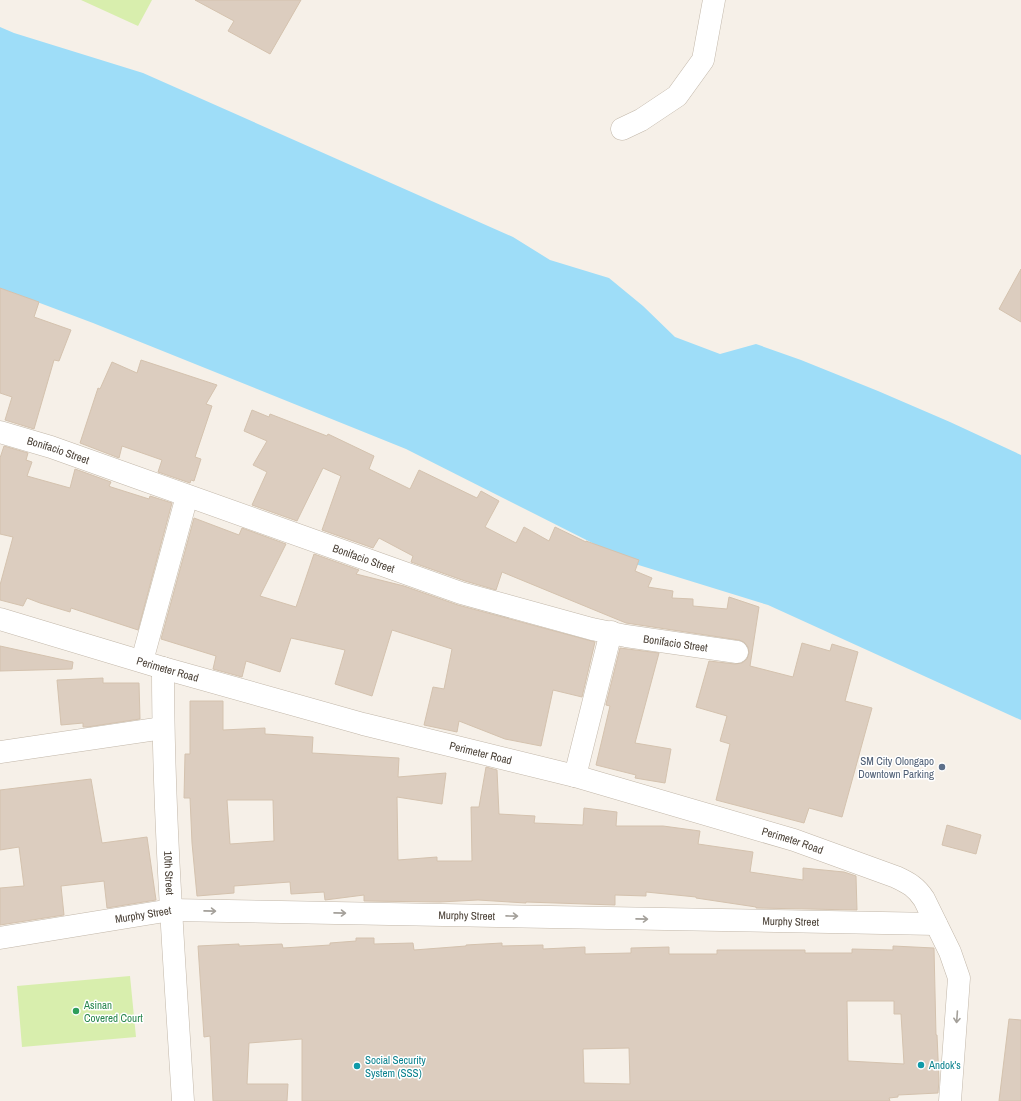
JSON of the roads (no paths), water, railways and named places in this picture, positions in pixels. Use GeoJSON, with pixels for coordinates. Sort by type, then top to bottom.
{"type":"FeatureCollection","features":[{"type":"Feature","properties":{"kind":"street"},"geometry":{"type":"LineString","coordinates":[[622,129],[641,120],[677,96],[703,60],[714,0]]}},
{"type":"Feature","properties":{"kind":"street","name":"Bonifacio Street"},"geometry":{"type":"LineString","coordinates":[[0,432],[51,447],[461,593],[592,629],[737,652]]}},
{"type":"Feature","properties":{"kind":"street"},"geometry":{"type":"LineString","coordinates":[[142,661],[188,496]]}},
{"type":"Feature","properties":{"kind":"street","name":"Perimeter Road"},"geometry":{"type":"LineString","coordinates":[[0,619],[163,668],[363,724],[575,776],[794,840],[896,877],[912,885],[919,891],[924,899],[950,952],[959,978],[950,1101]]}},
{"type":"Feature","properties":{"kind":"street"},"geometry":{"type":"LineString","coordinates":[[575,776],[611,632]]}},
{"type":"Feature","properties":{"kind":"street","name":"10th Street"},"geometry":{"type":"LineString","coordinates":[[163,668],[163,728],[171,910],[182,1101]]}},
{"type":"Feature","properties":{"kind":"street"},"geometry":{"type":"LineString","coordinates":[[0,752],[163,728]]}},
{"type":"Feature","properties":{"kind":"street","name":"Murphy Street"},"geometry":{"type":"LineString","coordinates":[[0,938],[171,910],[936,924]]}},
{"type":"Feature","properties":{"kind":"water"},"geometry":{"type":"Polygon","coordinates":[[[0,27],[14,33],[143,73],[513,237],[550,260],[609,278],[643,306],[675,337],[720,354],[756,344],[801,360],[878,391],[1021,455],[1021,720],[768,605],[632,563],[406,449],[93,323],[0,288],[0,27]]]}},
{"type":"Feature","properties":{"kind":"place","name":"SM City Olongapo Downtown Parking"},"geometry":{"type":"Point","coordinates":[942,767]}},
{"type":"Feature","properties":{"kind":"place","name":"Asinan Covered Court"},"geometry":{"type":"Point","coordinates":[76,1011]}},
{"type":"Feature","properties":{"kind":"place","name":"Andok's"},"geometry":{"type":"Point","coordinates":[921,1065]}},
{"type":"Feature","properties":{"kind":"place","name":"Social Security System (SSS)"},"geometry":{"type":"Point","coordinates":[357,1066]}}]}
